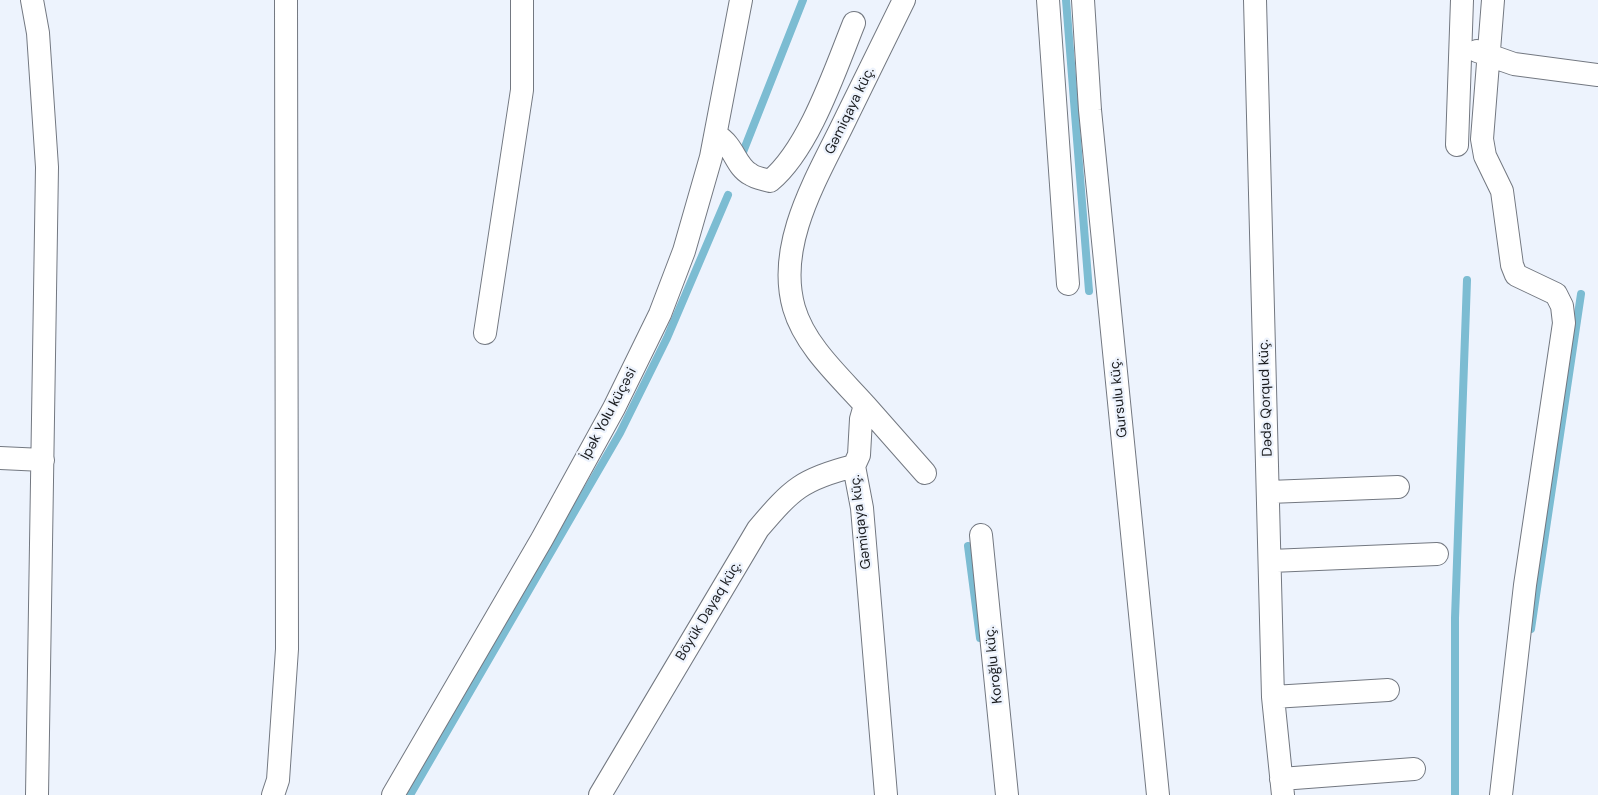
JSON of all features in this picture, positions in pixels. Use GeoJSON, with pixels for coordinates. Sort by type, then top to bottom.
{"type":"FeatureCollection","features":[{"type":"Feature","properties":{"kind":"street"},"geometry":{"type":"LineString","coordinates":[[32,0],[38,33],[47,166],[37,795]]}},
{"type":"Feature","properties":{"kind":"street"},"geometry":{"type":"LineString","coordinates":[[273,795],[278,780],[287,649],[286,0]]}},
{"type":"Feature","properties":{"kind":"street"},"geometry":{"type":"LineString","coordinates":[[485,332],[522,90],[522,0]]}},
{"type":"Feature","properties":{"kind":"street","name":"İpək Yolu küçəsi"},"geometry":{"type":"LineString","coordinates":[[393,795],[542,539],[619,399],[660,314],[700,199],[716,135],[741,0]]}},
{"type":"Feature","properties":{"kind":"street","name":"Gəmiqaya küç."},"geometry":{"type":"LineString","coordinates":[[886,795],[862,508],[854,466],[859,455],[861,419],[865,406],[830,367],[801,326],[794,309],[790,289],[794,240],[812,189],[904,0]]}},
{"type":"Feature","properties":{"kind":"street"},"geometry":{"type":"LineString","coordinates":[[1048,0],[1068,284]]}},
{"type":"Feature","properties":{"kind":"street","name":"Gursulu küç."},"geometry":{"type":"LineString","coordinates":[[1083,0],[1090,110],[1158,795]]}},
{"type":"Feature","properties":{"kind":"street","name":"Dədə Qorqud küç."},"geometry":{"type":"LineString","coordinates":[[1255,0],[1271,561],[1273,697],[1282,787]]}},
{"type":"Feature","properties":{"kind":"street"},"geometry":{"type":"LineString","coordinates":[[1458,145],[1462,0]]}},
{"type":"Feature","properties":{"kind":"street"},"geometry":{"type":"LineString","coordinates":[[1493,0],[1482,139],[1485,156],[1502,191],[1512,265],[1516,276],[1521,280],[1556,294],[1562,306],[1564,323],[1524,585],[1501,795]]}},
{"type":"Feature","properties":{"kind":"street"},"geometry":{"type":"LineString","coordinates":[[716,135],[731,147],[737,160],[749,174],[770,181],[781,172],[817,114],[854,23]]}},
{"type":"Feature","properties":{"kind":"street"},"geometry":{"type":"LineString","coordinates":[[1462,46],[1490,54],[1514,64],[1598,75]]}},
{"type":"Feature","properties":{"kind":"street"},"geometry":{"type":"LineString","coordinates":[[865,406],[925,473]]}},
{"type":"Feature","properties":{"kind":"street"},"geometry":{"type":"LineString","coordinates":[[0,458],[42,460]]}},
{"type":"Feature","properties":{"kind":"street","name":"Böyük Dayaq küç."},"geometry":{"type":"LineString","coordinates":[[600,795],[758,529],[785,496],[824,474],[854,466]]}},
{"type":"Feature","properties":{"kind":"street"},"geometry":{"type":"LineString","coordinates":[[1269,492],[1398,487]]}},
{"type":"Feature","properties":{"kind":"street","name":"Koroğlu küç."},"geometry":{"type":"LineString","coordinates":[[981,535],[1006,795]]}},
{"type":"Feature","properties":{"kind":"street"},"geometry":{"type":"LineString","coordinates":[[1271,561],[1437,554]]}},
{"type":"Feature","properties":{"kind":"street"},"geometry":{"type":"LineString","coordinates":[[1273,697],[1388,690]]}},
{"type":"Feature","properties":{"kind":"street"},"geometry":{"type":"LineString","coordinates":[[1282,787],[1414,769]]}},
{"type":"Feature","properties":{"kind":"waterway"},"geometry":{"type":"LineString","coordinates":[[743,152],[803,0]]}},
{"type":"Feature","properties":{"kind":"waterway"},"geometry":{"type":"LineString","coordinates":[[1066,0],[1089,291]]}},
{"type":"Feature","properties":{"kind":"waterway"},"geometry":{"type":"LineString","coordinates":[[410,795],[620,433],[667,338],[728,195]]}},
{"type":"Feature","properties":{"kind":"waterway"},"geometry":{"type":"LineString","coordinates":[[1455,795],[1455,618],[1467,280]]}},
{"type":"Feature","properties":{"kind":"waterway"},"geometry":{"type":"LineString","coordinates":[[1531,629],[1581,294]]}},
{"type":"Feature","properties":{"kind":"waterway"},"geometry":{"type":"LineString","coordinates":[[968,546],[980,638]]}}]}
